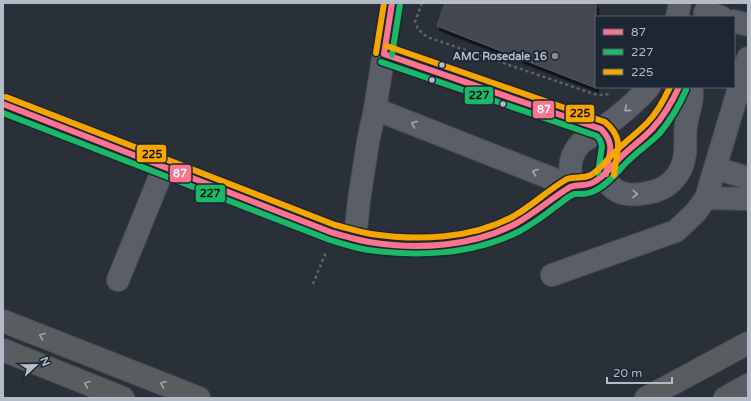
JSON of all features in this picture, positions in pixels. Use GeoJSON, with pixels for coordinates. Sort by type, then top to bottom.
{"type":"FeatureCollection","features":[{"type":"Feature","properties":{"kind":"highway"},"geometry":{"type":"LineString","coordinates":[[3,321],[199,398]]}},
{"type":"Feature","properties":{"kind":"highway"},"geometry":{"type":"LineString","coordinates":[[646,398],[748,343]]}},
{"type":"Feature","properties":{"kind":"highway"},"geometry":{"type":"LineString","coordinates":[[3,350],[123,398]]}},
{"type":"Feature","properties":{"kind":"highway"},"geometry":{"type":"LineString","coordinates":[[725,398],[748,385]]}},
{"type":"Feature","properties":{"kind":"lane"},"geometry":{"type":"LineString","coordinates":[[355,239],[359,200],[368,142],[375,109],[392,3]]}},
{"type":"Feature","properties":{"kind":"lane"},"geometry":{"type":"LineString","coordinates":[[677,16],[680,3]]}},
{"type":"Feature","properties":{"kind":"lane"},"geometry":{"type":"LineString","coordinates":[[735,21],[748,25]]}},
{"type":"Feature","properties":{"kind":"lane"},"geometry":{"type":"LineString","coordinates":[[384,54],[601,129],[606,133],[611,143],[610,154],[606,165],[608,181],[614,189],[632,194],[644,194],[664,188],[673,182],[680,173],[684,161],[686,120],[692,102],[691,88]]}},
{"type":"Feature","properties":{"kind":"lane"},"geometry":{"type":"LineString","coordinates":[[552,275],[676,231],[696,212],[706,198],[748,58]]}},
{"type":"Feature","properties":{"kind":"lane"},"geometry":{"type":"LineString","coordinates":[[572,186],[570,166],[574,153],[581,144],[632,105],[648,88]]}},
{"type":"Feature","properties":{"kind":"lane"},"geometry":{"type":"LineString","coordinates":[[375,109],[572,186],[588,185],[599,180],[606,174],[623,154],[652,128],[672,101],[678,88]]}},
{"type":"Feature","properties":{"kind":"lane"},"geometry":{"type":"LineString","coordinates":[[3,104],[308,224],[355,239],[382,244],[423,245],[452,242],[499,231],[515,224],[537,211],[572,186]]}},
{"type":"Feature","properties":{"kind":"lane"},"geometry":{"type":"LineString","coordinates":[[118,280],[164,167]]}},
{"type":"Feature","properties":{"kind":"lane"},"geometry":{"type":"LineString","coordinates":[[715,168],[748,178]]}},
{"type":"Feature","properties":{"kind":"lane"},"geometry":{"type":"LineString","coordinates":[[706,198],[748,200]]}},
{"type":"Feature","properties":{"kind":"path"},"geometry":{"type":"LineString","coordinates":[[422,3],[415,22],[418,29],[427,37],[594,94],[614,94]]}},
{"type":"Feature","properties":{"kind":"building","name":"AMC Rosedale 16"},"geometry":{"type":"Polygon","coordinates":[[[445,3],[596,3],[595,88],[437,26],[445,3]]]}},
{"type":"Feature","properties":{"kind":"transit line","name":"225"},"geometry":{"type":"LineString","coordinates":[[376,53],[384,3]]}},
{"type":"Feature","properties":{"kind":"transit line","name":"87"},"geometry":{"type":"LineString","coordinates":[[384,54],[392,3]]}},
{"type":"Feature","properties":{"kind":"transit line","name":"227"},"geometry":{"type":"LineString","coordinates":[[392,55],[400,4]]}},
{"type":"Feature","properties":{"kind":"transit line","name":"225"},"geometry":{"type":"LineString","coordinates":[[387,46],[605,122],[616,135],[618,141],[618,153],[614,175]]}},
{"type":"Feature","properties":{"kind":"transit line","name":"87"},"geometry":{"type":"LineString","coordinates":[[384,54],[601,129],[609,140],[610,145],[610,155],[606,174]]}},
{"type":"Feature","properties":{"kind":"transit line","name":"227"},"geometry":{"type":"LineString","coordinates":[[381,62],[597,136],[602,146],[598,173]]}},
{"type":"Feature","properties":{"kind":"transit line","name":"225"},"geometry":{"type":"LineString","coordinates":[[6,97],[335,225],[371,234],[426,237],[463,234],[498,224],[521,212],[567,179],[591,175],[651,119],[670,88]]}},
{"type":"Feature","properties":{"kind":"transit line","name":"87"},"geometry":{"type":"LineString","coordinates":[[3,104],[333,233],[369,242],[406,246],[425,246],[463,242],[500,231],[524,219],[570,187],[588,184],[598,180],[661,119],[679,88]]}},
{"type":"Feature","properties":{"kind":"transit line","name":"227"},"geometry":{"type":"LineString","coordinates":[[3,113],[330,240],[368,250],[426,253],[465,249],[502,239],[529,226],[573,194],[583,194],[598,189],[610,180],[631,158],[659,134],[674,113],[686,90]]}},
{"type":"Feature","properties":{"kind":"place","name":"AMC Rosedale 16"},"geometry":{"type":"Point","coordinates":[555,56]}}]}
